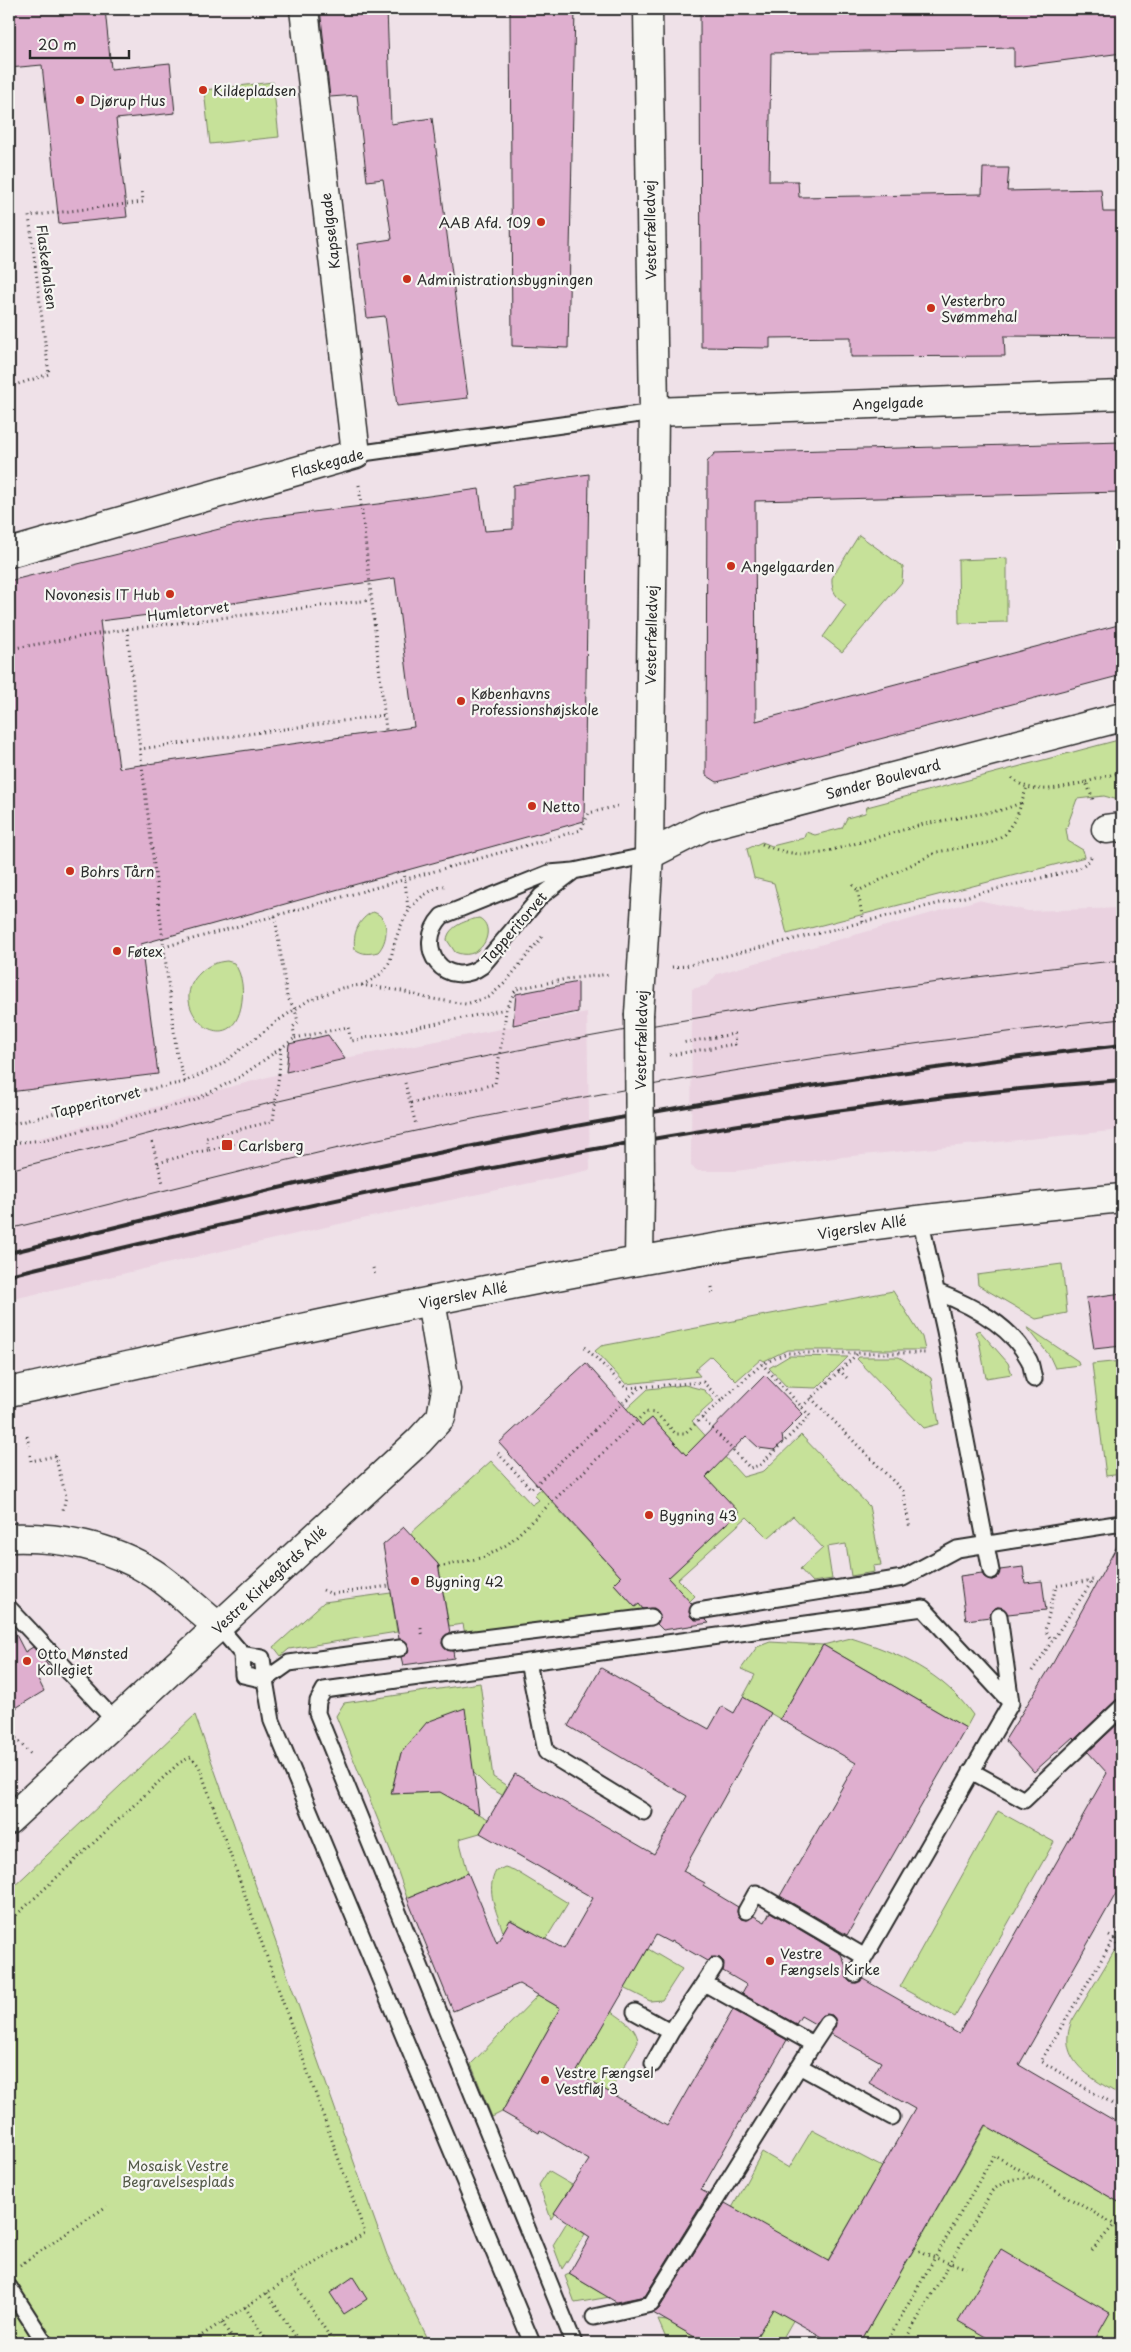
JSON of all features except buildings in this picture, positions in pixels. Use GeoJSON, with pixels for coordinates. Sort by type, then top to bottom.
{"type":"FeatureCollection","features":[{"type":"Feature","properties":{"kind":"street","name":"Kapselgade"},"geometry":{"type":"LineString","coordinates":[[304,9],[356,454]]}},
{"type":"Feature","properties":{"kind":"street","name":"Vesterfælledvej"},"geometry":{"type":"LineString","coordinates":[[639,1261],[639,1014],[649,856],[654,412],[648,9]]}},
{"type":"Feature","properties":{"kind":"street","name":"Angelgade"},"geometry":{"type":"LineString","coordinates":[[654,412],[1122,395]]}},
{"type":"Feature","properties":{"kind":"street","name":"Flaskegade"},"geometry":{"type":"LineString","coordinates":[[9,553],[356,454]]}},
{"type":"Feature","properties":{"kind":"street","name":"Sønder Boulevard"},"geometry":{"type":"LineString","coordinates":[[649,856],[706,826],[990,750],[1122,717]]}},
{"type":"Feature","properties":{"kind":"street","name":"Vigerslev Allé"},"geometry":{"type":"LineString","coordinates":[[9,1392],[431,1301],[639,1261],[920,1218],[1122,1198]]}},
{"type":"Feature","properties":{"kind":"street","name":"Vestre Kirkegårds Allé"},"geometry":{"type":"LineString","coordinates":[[9,1820],[419,1441],[441,1417],[446,1389],[431,1301]]}},
{"type":"Feature","properties":{"kind":"street"},"geometry":{"type":"LineString","coordinates":[[9,1538],[35,1537],[76,1542],[116,1554],[153,1573],[219,1627]]}},
{"type":"Feature","properties":{"kind":"lane","name":"Flaskegade"},"geometry":{"type":"LineString","coordinates":[[356,454],[654,412]]}},
{"type":"Feature","properties":{"kind":"lane","name":"Tapperitorvet"},"geometry":{"type":"LineString","coordinates":[[574,871],[541,896],[482,966],[472,973],[447,971],[436,962],[431,951],[429,938],[433,926],[442,916],[548,873],[574,871],[649,856]]}},
{"type":"Feature","properties":{"kind":"lane","name":"Vigerslev Allé"},"geometry":{"type":"LineString","coordinates":[[920,1218],[937,1292],[991,1571]]}},
{"type":"Feature","properties":{"kind":"lane"},"geometry":{"type":"LineString","coordinates":[[937,1292],[970,1305],[996,1324],[1018,1344],[1030,1361],[1034,1379]]}},
{"type":"Feature","properties":{"kind":"lane"},"geometry":{"type":"LineString","coordinates":[[698,1611],[902,1578],[957,1549],[986,1543],[1122,1524]]}},
{"type":"Feature","properties":{"kind":"lane"},"geometry":{"type":"LineString","coordinates":[[9,1608],[116,1722]]}},
{"type":"Feature","properties":{"kind":"lane"},"geometry":{"type":"LineString","coordinates":[[574,2343],[316,1713],[318,1701],[324,1690],[923,1608],[1011,1703]]}},
{"type":"Feature","properties":{"kind":"lane"},"geometry":{"type":"LineString","coordinates":[[855,1974],[1011,1703],[999,1616]]}},
{"type":"Feature","properties":{"kind":"lane"},"geometry":{"type":"LineString","coordinates":[[451,1642],[651,1617]]}},
{"type":"Feature","properties":{"kind":"lane"},"geometry":{"type":"LineString","coordinates":[[219,1627],[242,1654],[243,1675],[265,1680],[289,1664],[400,1648]]}},
{"type":"Feature","properties":{"kind":"lane"},"geometry":{"type":"LineString","coordinates":[[242,1654],[262,1658],[272,1721],[532,2343]]}},
{"type":"Feature","properties":{"kind":"lane"},"geometry":{"type":"LineString","coordinates":[[528,1662],[546,1752],[644,1812]]}},
{"type":"Feature","properties":{"kind":"lane"},"geometry":{"type":"LineString","coordinates":[[972,1771],[1024,1800],[1122,1707]]}},
{"type":"Feature","properties":{"kind":"lane"},"geometry":{"type":"LineString","coordinates":[[746,1911],[756,1893],[865,1957]]}},
{"type":"Feature","properties":{"kind":"lane"},"geometry":{"type":"LineString","coordinates":[[653,2064],[671,2032],[715,1966]]}},
{"type":"Feature","properties":{"kind":"lane"},"geometry":{"type":"LineString","coordinates":[[704,1983],[813,2044]]}},
{"type":"Feature","properties":{"kind":"lane"},"geometry":{"type":"LineString","coordinates":[[635,2012],[671,2032]]}},
{"type":"Feature","properties":{"kind":"lane"},"geometry":{"type":"LineString","coordinates":[[594,2317],[651,2304],[827,2023]]}},
{"type":"Feature","properties":{"kind":"lane"},"geometry":{"type":"LineString","coordinates":[[799,2066],[892,2117]]}},
{"type":"Feature","properties":{"kind":"lane"},"geometry":{"type":"LineString","coordinates":[[9,2287],[45,2343]]}},
{"type":"Feature","properties":{"kind":"path","name":"Flaskehalsen"},"geometry":{"type":"LineString","coordinates":[[9,387],[49,374],[29,216],[143,202],[142,190]]}},
{"type":"Feature","properties":{"kind":"path"},"geometry":{"type":"LineString","coordinates":[[356,454],[386,730]]}},
{"type":"Feature","properties":{"kind":"path","name":"Humletorvet"},"geometry":{"type":"LineString","coordinates":[[9,649],[127,629],[371,600]]}},
{"type":"Feature","properties":{"kind":"path"},"geometry":{"type":"LineString","coordinates":[[181,610],[183,623]]}},
{"type":"Feature","properties":{"kind":"path"},"geometry":{"type":"LineString","coordinates":[[127,629],[177,1056],[185,1082]]}},
{"type":"Feature","properties":{"kind":"path"},"geometry":{"type":"LineString","coordinates":[[140,749],[384,715]]}},
{"type":"Feature","properties":{"kind":"path"},"geometry":{"type":"LineString","coordinates":[[990,750],[1014,780],[1027,787],[1050,789],[1122,772]]}},
{"type":"Feature","properties":{"kind":"path"},"geometry":{"type":"LineString","coordinates":[[411,1103],[495,1084],[506,1009],[516,990],[567,979],[685,966],[1078,869],[1089,861],[1114,828],[1086,782]]}},
{"type":"Feature","properties":{"kind":"path"},"geometry":{"type":"LineString","coordinates":[[858,890],[937,852],[992,842],[1005,834],[1017,816],[1027,787]]}},
{"type":"Feature","properties":{"kind":"path"},"geometry":{"type":"LineString","coordinates":[[164,947],[580,830],[589,813],[649,798]]}},
{"type":"Feature","properties":{"kind":"path"},"geometry":{"type":"LineString","coordinates":[[752,814],[760,843],[783,853],[809,855],[924,824],[1002,810],[1021,803]]}},
{"type":"Feature","properties":{"kind":"path"},"geometry":{"type":"LineString","coordinates":[[404,871],[408,909]]}},
{"type":"Feature","properties":{"kind":"path"},"geometry":{"type":"LineString","coordinates":[[853,885],[858,890],[863,922]]}},
{"type":"Feature","properties":{"kind":"path"},"geometry":{"type":"LineString","coordinates":[[275,916],[287,997],[294,1009],[298,1022],[292,1027],[295,1038]]}},
{"type":"Feature","properties":{"kind":"path","name":"Tapperitorvet"},"geometry":{"type":"LineString","coordinates":[[9,1125],[131,1093],[185,1082],[222,1064],[294,1009],[326,993],[361,985]]}},
{"type":"Feature","properties":{"kind":"path"},"geometry":{"type":"LineString","coordinates":[[9,1143],[45,1140],[193,1101],[240,1077],[295,1038],[348,1027],[351,1041],[506,1009]]}},
{"type":"Feature","properties":{"kind":"path"},"geometry":{"type":"LineString","coordinates":[[679,1053],[735,1044],[734,1034],[681,1043]]}},
{"type":"Feature","properties":{"kind":"path"},"geometry":{"type":"LineString","coordinates":[[209,1150],[206,1138],[273,1121],[281,1048]]}},
{"type":"Feature","properties":{"kind":"path"},"geometry":{"type":"LineString","coordinates":[[405,1082],[416,1124]]}},
{"type":"Feature","properties":{"kind":"path"},"geometry":{"type":"LineString","coordinates":[[158,1163],[246,1140]]}},
{"type":"Feature","properties":{"kind":"path"},"geometry":{"type":"LineString","coordinates":[[152,1142],[163,1183]]}},
{"type":"Feature","properties":{"kind":"path"},"geometry":{"type":"LineString","coordinates":[[373,1268],[375,1275]]}},
{"type":"Feature","properties":{"kind":"path"},"geometry":{"type":"LineString","coordinates":[[712,1287],[713,1296]]}},
{"type":"Feature","properties":{"kind":"path"},"geometry":{"type":"LineString","coordinates":[[585,1347],[626,1388],[703,1382],[722,1400]]}},
{"type":"Feature","properties":{"kind":"path"},"geometry":{"type":"LineString","coordinates":[[439,1567],[485,1557],[508,1544],[646,1412],[656,1413],[676,1434],[684,1434],[762,1364],[787,1353],[948,1353]]}},
{"type":"Feature","properties":{"kind":"path"},"geometry":{"type":"LineString","coordinates":[[802,1406],[857,1354]]}},
{"type":"Feature","properties":{"kind":"path"},"geometry":{"type":"LineString","coordinates":[[702,1418],[750,1468],[760,1465],[810,1416],[762,1364]]}},
{"type":"Feature","properties":{"kind":"path"},"geometry":{"type":"LineString","coordinates":[[839,1370],[848,1380]]}},
{"type":"Feature","properties":{"kind":"path"},"geometry":{"type":"LineString","coordinates":[[498,1453],[531,1489],[640,1387]]}},
{"type":"Feature","properties":{"kind":"path"},"geometry":{"type":"LineString","coordinates":[[811,1398],[903,1491],[910,1529]]}},
{"type":"Feature","properties":{"kind":"path"},"geometry":{"type":"LineString","coordinates":[[27,1436],[28,1446]]}},
{"type":"Feature","properties":{"kind":"path"},"geometry":{"type":"LineString","coordinates":[[30,1456],[31,1462],[55,1456],[66,1496],[56,1540]]}},
{"type":"Feature","properties":{"kind":"path"},"geometry":{"type":"LineString","coordinates":[[1011,1703],[1093,1580],[1056,1586],[1045,1630],[1052,1641]]}},
{"type":"Feature","properties":{"kind":"path"},"geometry":{"type":"LineString","coordinates":[[323,1590],[332,1594],[389,1586]]}},
{"type":"Feature","properties":{"kind":"path"},"geometry":{"type":"LineString","coordinates":[[9,1922],[179,1763],[191,1757],[199,1766],[365,2233],[291,2277],[190,2343]]}},
{"type":"Feature","properties":{"kind":"path"},"geometry":{"type":"LineString","coordinates":[[1122,1925],[1041,2061],[1122,2110]]}},
{"type":"Feature","properties":{"kind":"path"},"geometry":{"type":"LineString","coordinates":[[1109,1936],[1122,1943]]}},
{"type":"Feature","properties":{"kind":"path"},"geometry":{"type":"LineString","coordinates":[[1115,1939],[1122,1974]]}},
{"type":"Feature","properties":{"kind":"path"},"geometry":{"type":"LineString","coordinates":[[886,2343],[994,2155],[1122,2228]]}},
{"type":"Feature","properties":{"kind":"path"},"geometry":{"type":"LineString","coordinates":[[906,2343],[907,2337],[992,2191],[1005,2181],[1018,2178],[1035,2178]]}},
{"type":"Feature","properties":{"kind":"path"},"geometry":{"type":"LineString","coordinates":[[17,2267],[106,2206]]}},
{"type":"Feature","properties":{"kind":"path"},"geometry":{"type":"LineString","coordinates":[[1092,2250],[1114,2224]]}},
{"type":"Feature","properties":{"kind":"path"},"geometry":{"type":"LineString","coordinates":[[915,2248],[966,2268]]}},
{"type":"Feature","properties":{"kind":"path"},"geometry":{"type":"LineString","coordinates":[[291,2277],[334,2343]]}},
{"type":"Feature","properties":{"kind":"path"},"geometry":{"type":"LineString","coordinates":[[267,2293],[300,2343]]}},
{"type":"Feature","properties":{"kind":"path"},"geometry":{"type":"LineString","coordinates":[[245,2307],[268,2343]]}},
{"type":"Feature","properties":{"kind":"path"},"geometry":{"type":"LineString","coordinates":[[222,2322],[236,2343]]}},
{"type":"Feature","properties":{"kind":"path"},"geometry":{"type":"LineString","coordinates":[[197,2338],[201,2343]]}},
{"type":"Feature","properties":{"kind":"shaded area"},"geometry":{"type":"Polygon","coordinates":[[[978,900],[1028,911],[1122,908],[1122,1130],[842,1157],[736,1171],[698,1171],[691,1166],[692,989],[708,985],[717,974],[978,900]]]}},
{"type":"Feature","properties":{"kind":"shaded area"},"geometry":{"type":"Polygon","coordinates":[[[587,1013],[590,1170],[339,1224],[9,1300],[9,1146],[345,1058],[587,1013]]]}},
{"type":"Feature","properties":{"kind":"green space"},"geometry":{"type":"Polygon","coordinates":[[[273,82],[279,137],[210,144],[204,90],[273,82]]]}},
{"type":"Feature","properties":{"kind":"green space"},"geometry":{"type":"Polygon","coordinates":[[[859,535],[903,567],[902,582],[842,652],[823,637],[846,605],[835,594],[832,587],[832,578],[859,535]]]}},
{"type":"Feature","properties":{"kind":"green space"},"geometry":{"type":"Polygon","coordinates":[[[1007,558],[1007,622],[959,623],[958,560],[1007,558]]]}},
{"type":"Feature","properties":{"kind":"green space"},"geometry":{"type":"Polygon","coordinates":[[[1122,739],[1122,801],[1104,796],[1077,799],[1066,829],[1068,841],[1083,850],[1085,857],[787,934],[774,883],[754,878],[747,849],[762,842],[772,846],[804,838],[806,832],[815,835],[842,828],[847,818],[865,813],[867,807],[1122,739]]]}},
{"type":"Feature","properties":{"kind":"green space"},"geometry":{"type":"Polygon","coordinates":[[[373,912],[383,919],[386,936],[378,952],[363,953],[355,949],[356,932],[360,922],[373,912]]]}},
{"type":"Feature","properties":{"kind":"green space"},"geometry":{"type":"Polygon","coordinates":[[[479,918],[485,923],[487,929],[484,943],[473,953],[455,952],[447,940],[448,935],[454,927],[469,920],[479,918]]]}},
{"type":"Feature","properties":{"kind":"green space"},"geometry":{"type":"Polygon","coordinates":[[[227,961],[234,963],[241,978],[241,1007],[234,1023],[224,1030],[213,1030],[202,1024],[194,1014],[189,1001],[191,987],[200,973],[206,968],[216,963],[227,961]]]}},
{"type":"Feature","properties":{"kind":"green space"},"geometry":{"type":"Polygon","coordinates":[[[1062,1264],[1067,1313],[1036,1319],[978,1285],[977,1275],[1062,1264]]]}},
{"type":"Feature","properties":{"kind":"green space"},"geometry":{"type":"Polygon","coordinates":[[[893,1291],[922,1337],[925,1350],[787,1350],[764,1361],[761,1359],[736,1381],[711,1356],[695,1370],[700,1376],[626,1384],[595,1351],[601,1346],[893,1291]]]}},
{"type":"Feature","properties":{"kind":"green space"},"geometry":{"type":"Polygon","coordinates":[[[1027,1327],[1078,1361],[1079,1365],[1055,1368],[1049,1355],[1027,1327]]]}},
{"type":"Feature","properties":{"kind":"green space"},"geometry":{"type":"Polygon","coordinates":[[[979,1330],[1008,1363],[1012,1374],[986,1378],[979,1340],[975,1332],[979,1330]]]}},
{"type":"Feature","properties":{"kind":"green space"},"geometry":{"type":"Polygon","coordinates":[[[789,1356],[848,1357],[817,1388],[787,1387],[769,1368],[789,1356]]]}},
{"type":"Feature","properties":{"kind":"green space"},"geometry":{"type":"Polygon","coordinates":[[[859,1357],[899,1357],[931,1378],[939,1424],[924,1428],[857,1359],[859,1357]]]}},
{"type":"Feature","properties":{"kind":"green space"},"geometry":{"type":"Polygon","coordinates":[[[1122,1361],[1120,1379],[1122,1394],[1122,1474],[1106,1476],[1092,1364],[1122,1361]]]}},
{"type":"Feature","properties":{"kind":"green space"},"geometry":{"type":"Polygon","coordinates":[[[685,1385],[704,1390],[714,1401],[692,1421],[743,1477],[764,1471],[801,1435],[869,1506],[881,1565],[873,1566],[874,1572],[851,1576],[846,1544],[827,1547],[832,1579],[812,1582],[800,1569],[823,1548],[793,1516],[768,1538],[747,1517],[678,1579],[695,1596],[689,1602],[668,1578],[738,1512],[652,1418],[556,1507],[621,1577],[614,1584],[635,1607],[639,1604],[645,1611],[465,1634],[463,1624],[449,1626],[438,1564],[410,1534],[491,1461],[532,1505],[539,1500],[534,1495],[648,1389],[685,1385]]]}},
{"type":"Feature","properties":{"kind":"green space"},"geometry":{"type":"Polygon","coordinates":[[[391,1593],[397,1632],[289,1649],[281,1656],[274,1647],[324,1602],[391,1593]]]}},
{"type":"Feature","properties":{"kind":"green space"},"geometry":{"type":"Polygon","coordinates":[[[851,1638],[886,1650],[919,1666],[934,1676],[961,1700],[973,1715],[966,1728],[823,1645],[851,1638]]]}},
{"type":"Feature","properties":{"kind":"green space"},"geometry":{"type":"Polygon","coordinates":[[[770,1642],[823,1645],[780,1719],[743,1697],[755,1675],[741,1669],[757,1647],[770,1642]]]}},
{"type":"Feature","properties":{"kind":"green space"},"geometry":{"type":"Polygon","coordinates":[[[480,1683],[493,1777],[507,1786],[502,1795],[488,1787],[473,1772],[401,1753],[391,1794],[458,1791],[453,1799],[488,1819],[480,1833],[459,1839],[468,1873],[407,1898],[393,1857],[336,1716],[344,1703],[480,1683]]]}},
{"type":"Feature","properties":{"kind":"green space","name":"Mosaisk Vestre Begravelsesplads"},"geometry":{"type":"Polygon","coordinates":[[[195,1715],[387,2255],[430,2343],[9,2343],[9,1891],[195,1715]]]}},
{"type":"Feature","properties":{"kind":"green space"},"geometry":{"type":"Polygon","coordinates":[[[998,1811],[1054,1842],[955,2017],[900,1987],[998,1811]]]}},
{"type":"Feature","properties":{"kind":"green space"},"geometry":{"type":"Polygon","coordinates":[[[505,1867],[514,1870],[568,1903],[546,1939],[537,1948],[529,1947],[536,1934],[511,1920],[503,1932],[493,1901],[492,1886],[496,1871],[505,1867]]]}},
{"type":"Feature","properties":{"kind":"green space"},"geometry":{"type":"Polygon","coordinates":[[[648,1949],[682,1969],[662,2000],[650,2001],[624,1988],[648,1949]]]}},
{"type":"Feature","properties":{"kind":"green space"},"geometry":{"type":"Polygon","coordinates":[[[1115,1950],[1122,2004],[1122,2096],[1100,2083],[1080,2067],[1073,2058],[1069,2047],[1068,2035],[1072,2021],[1115,1950]]]}},
{"type":"Feature","properties":{"kind":"green space"},"geometry":{"type":"Polygon","coordinates":[[[538,1995],[560,2008],[502,2112],[492,2117],[471,2064],[538,1995]]]}},
{"type":"Feature","properties":{"kind":"green space"},"geometry":{"type":"Polygon","coordinates":[[[611,2011],[632,2028],[638,2042],[599,2111],[563,2090],[611,2011]]]}},
{"type":"Feature","properties":{"kind":"green space"},"geometry":{"type":"Polygon","coordinates":[[[987,2123],[999,2133],[1122,2204],[1122,2343],[860,2343],[987,2123]]]}},
{"type":"Feature","properties":{"kind":"green space"},"geometry":{"type":"Polygon","coordinates":[[[812,2130],[882,2167],[780,2343],[753,2343],[807,2250],[732,2208],[762,2152],[789,2168],[812,2130]]]}},
{"type":"Feature","properties":{"kind":"green space"},"geometry":{"type":"Polygon","coordinates":[[[548,2171],[572,2185],[551,2219],[539,2185],[548,2171]]]}},
{"type":"Feature","properties":{"kind":"green space"},"geometry":{"type":"Polygon","coordinates":[[[567,2222],[585,2234],[562,2269],[553,2245],[567,2222]]]}},
{"type":"Feature","properties":{"kind":"green space"},"geometry":{"type":"Polygon","coordinates":[[[569,2274],[601,2293],[639,2292],[575,2303],[565,2276],[569,2274]]]}},
{"type":"Feature","properties":{"kind":"green space"},"geometry":{"type":"Polygon","coordinates":[[[658,2320],[667,2321],[705,2343],[668,2343],[658,2320]]]}},
{"type":"Feature","properties":{"kind":"tram line"},"geometry":{"type":"LineString","coordinates":[[9,1170],[279,1101],[518,1050],[719,1014],[819,999],[920,984],[1122,960]]}},
{"type":"Feature","properties":{"kind":"tram line"},"geometry":{"type":"LineString","coordinates":[[9,1229],[330,1150],[526,1108],[724,1072],[823,1057],[1022,1030],[1122,1019]]}},
{"type":"Feature","properties":{"kind":"railway"},"geometry":{"type":"LineString","coordinates":[[9,1253],[345,1173],[623,1117],[955,1065],[1122,1045]]}},
{"type":"Feature","properties":{"kind":"railway"},"geometry":{"type":"LineString","coordinates":[[9,1275],[284,1211],[561,1155],[841,1110],[981,1093],[1122,1080]]}},
{"type":"Feature","properties":{"kind":"place","name":"Kildepladsen"},"geometry":{"type":"Point","coordinates":[203,90]}},
{"type":"Feature","properties":{"kind":"place","name":"Djørup Hus"},"geometry":{"type":"Point","coordinates":[80,100]}},
{"type":"Feature","properties":{"kind":"place","name":"AAB Afd. 109"},"geometry":{"type":"Point","coordinates":[541,222]}},
{"type":"Feature","properties":{"kind":"place","name":"Administrationsbygningen"},"geometry":{"type":"Point","coordinates":[407,279]}},
{"type":"Feature","properties":{"kind":"place","name":"Vesterbro Svømmehal"},"geometry":{"type":"Point","coordinates":[931,308]}},
{"type":"Feature","properties":{"kind":"place","name":"Angelgaarden"},"geometry":{"type":"Point","coordinates":[731,566]}},
{"type":"Feature","properties":{"kind":"place","name":"Novonesis IT Hub"},"geometry":{"type":"Point","coordinates":[170,594]}},
{"type":"Feature","properties":{"kind":"place","name":"Københavns Professionshøjskole"},"geometry":{"type":"Point","coordinates":[461,701]}},
{"type":"Feature","properties":{"kind":"place","name":"Netto"},"geometry":{"type":"Point","coordinates":[532,806]}},
{"type":"Feature","properties":{"kind":"place","name":"Bohrs Tårn"},"geometry":{"type":"Point","coordinates":[70,871]}},
{"type":"Feature","properties":{"kind":"place","name":"Føtex"},"geometry":{"type":"Point","coordinates":[117,951]}},
{"type":"Feature","properties":{"kind":"place","name":"Carlsberg"},"geometry":{"type":"Point","coordinates":[227,1145]}},
{"type":"Feature","properties":{"kind":"place","name":"Bygning 43"},"geometry":{"type":"Point","coordinates":[649,1515]}},
{"type":"Feature","properties":{"kind":"place","name":"Bygning 42"},"geometry":{"type":"Point","coordinates":[415,1581]}},
{"type":"Feature","properties":{"kind":"place","name":"Otto Mønsted Kollegiet"},"geometry":{"type":"Point","coordinates":[27,1661]}},
{"type":"Feature","properties":{"kind":"place","name":"Vestre Fængsels Kirke"},"geometry":{"type":"Point","coordinates":[770,1961]}},
{"type":"Feature","properties":{"kind":"place","name":"Vestre Fængsel Vestfløj 3"},"geometry":{"type":"Point","coordinates":[545,2080]}}]}
